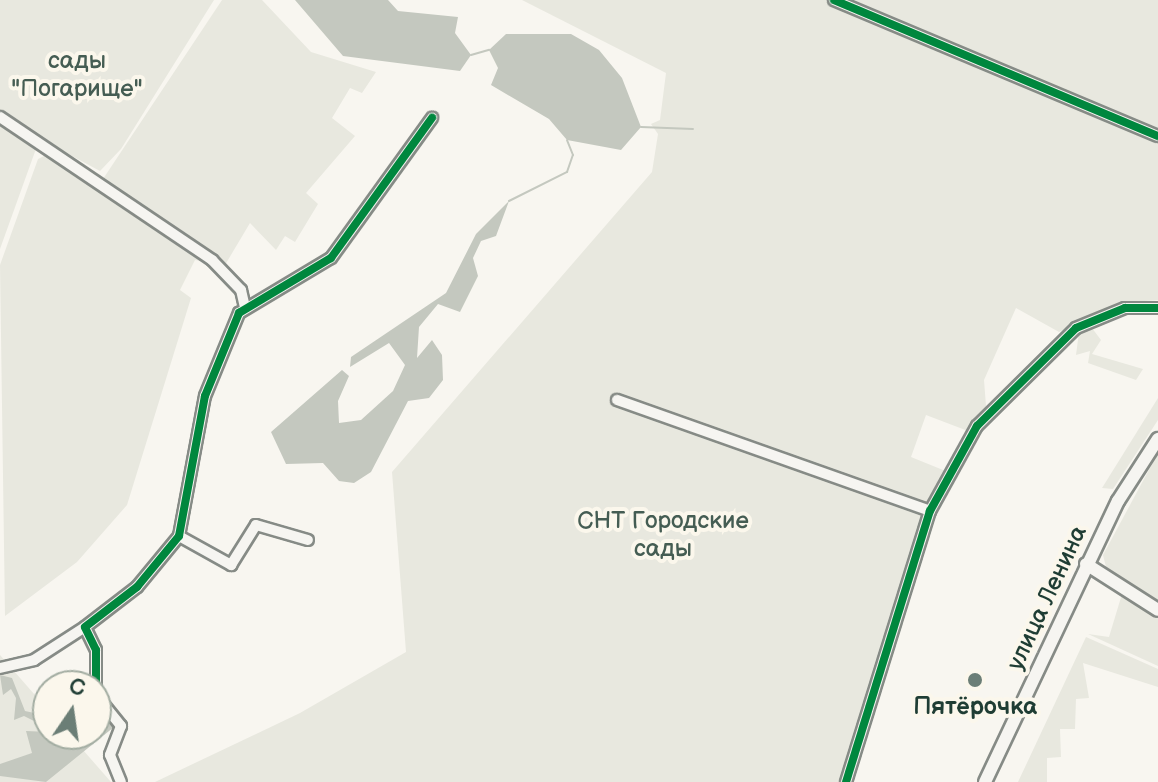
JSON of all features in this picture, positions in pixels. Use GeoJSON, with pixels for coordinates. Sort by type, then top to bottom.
{"type":"FeatureCollection","features":[{"type":"Feature","properties":{"kind":"main road","name":"улица Ленина"},"geometry":{"type":"LineString","coordinates":[[985,782],[1086,564],[1158,439]]}},
{"type":"Feature","properties":{"kind":"main road"},"geometry":{"type":"LineString","coordinates":[[1086,564],[1158,610]]}},
{"type":"Feature","properties":{"kind":"street"},"geometry":{"type":"LineString","coordinates":[[834,0],[1158,136]]}},
{"type":"Feature","properties":{"kind":"street"},"geometry":{"type":"LineString","coordinates":[[0,117],[212,260],[241,290],[245,308],[205,396],[179,536],[137,587],[85,627],[34,660],[0,668]]}},
{"type":"Feature","properties":{"kind":"street"},"geometry":{"type":"LineString","coordinates":[[245,308],[284,292],[331,258],[432,118]]}},
{"type":"Feature","properties":{"kind":"street"},"geometry":{"type":"LineString","coordinates":[[846,782],[930,511],[977,426],[1063,337],[1125,308],[1158,308]]}},
{"type":"Feature","properties":{"kind":"street"},"geometry":{"type":"LineString","coordinates":[[617,400],[930,511]]}},
{"type":"Feature","properties":{"kind":"street"},"geometry":{"type":"LineString","coordinates":[[179,536],[231,565],[256,525],[308,540]]}},
{"type":"Feature","properties":{"kind":"street"},"geometry":{"type":"LineString","coordinates":[[85,627],[96,650],[96,670]]}},
{"type":"Feature","properties":{"kind":"street"},"geometry":{"type":"LineString","coordinates":[[112,714],[121,726],[112,750]]}},
{"type":"Feature","properties":{"kind":"street"},"geometry":{"type":"LineString","coordinates":[[112,750],[110,755],[119,782]]}},
{"type":"Feature","properties":{"kind":"green space","name":"сады \"Погарище\""},"geometry":{"type":"Polygon","coordinates":[[[0,0],[214,0],[121,149],[100,171],[46,142],[37,146],[0,249],[0,0]]]}},
{"type":"Feature","properties":{"kind":"green space"},"geometry":{"type":"Polygon","coordinates":[[[222,0],[262,0],[311,52],[376,72],[362,93],[350,88],[332,118],[355,136],[306,193],[318,204],[295,242],[285,236],[276,250],[250,223],[225,265],[195,260],[180,290],[191,298],[127,505],[77,562],[5,616],[0,265],[38,159],[48,154],[99,185],[222,0]]]}},
{"type":"Feature","properties":{"kind":"green space","name":"СНТ Городские сады"},"geometry":{"type":"Polygon","coordinates":[[[522,0],[1158,0],[1158,300],[1118,303],[1059,332],[1016,308],[984,380],[986,406],[968,431],[926,415],[911,457],[948,472],[846,782],[155,782],[300,713],[406,652],[392,472],[652,172],[658,134],[651,124],[660,120],[666,73],[522,0]]]}},
{"type":"Feature","properties":{"kind":"green space"},"geometry":{"type":"Polygon","coordinates":[[[1092,328],[1101,340],[1092,354],[1143,369],[1136,380],[1088,363],[1090,351],[1076,355],[1079,332],[1092,328]]]}},
{"type":"Feature","properties":{"kind":"green space"},"geometry":{"type":"Polygon","coordinates":[[[1158,398],[1158,420],[1113,489],[1102,488],[1158,398]]]}},
{"type":"Feature","properties":{"kind":"green space"},"geometry":{"type":"Polygon","coordinates":[[[1158,453],[1158,600],[1106,567],[1103,555],[1158,453]]]}},
{"type":"Feature","properties":{"kind":"green space"},"geometry":{"type":"Polygon","coordinates":[[[1122,594],[1158,618],[1158,666],[1088,634],[1109,637],[1122,594]]]}},
{"type":"Feature","properties":{"kind":"green space"},"geometry":{"type":"Polygon","coordinates":[[[1086,637],[1158,669],[1158,687],[1083,663],[1089,698],[1076,699],[1075,729],[1060,729],[1061,757],[1047,758],[1047,782],[1018,782],[1086,637]]]}},
{"type":"Feature","properties":{"kind":"green space"},"geometry":{"type":"Polygon","coordinates":[[[0,655],[32,692],[32,750],[83,750],[111,782],[0,782],[0,655]]]}},
{"type":"Feature","properties":{"kind":"shaded area"},"geometry":{"type":"Polygon","coordinates":[[[295,0],[388,0],[398,11],[458,17],[455,33],[471,55],[460,71],[343,56],[295,0]]]}},
{"type":"Feature","properties":{"kind":"shaded area"},"geometry":{"type":"Polygon","coordinates":[[[506,34],[571,34],[599,50],[622,78],[641,127],[621,150],[567,140],[549,119],[491,85],[498,68],[489,50],[506,34]]]}},
{"type":"Feature","properties":{"kind":"shaded area"},"geometry":{"type":"Polygon","coordinates":[[[509,201],[496,236],[481,241],[473,258],[478,276],[460,312],[438,304],[419,327],[417,358],[432,340],[442,355],[443,380],[429,398],[408,401],[371,472],[354,483],[339,481],[323,463],[286,464],[271,432],[342,370],[349,376],[338,401],[339,423],[361,420],[393,391],[405,365],[389,343],[350,367],[351,357],[446,293],[476,234],[509,201]]]}},
{"type":"Feature","properties":{"kind":"shaded area"},"geometry":{"type":"Polygon","coordinates":[[[0,675],[12,678],[25,711],[32,713],[32,720],[24,716],[14,720],[16,698],[11,689],[3,695],[0,675]]]}},
{"type":"Feature","properties":{"kind":"shaded area"},"geometry":{"type":"Polygon","coordinates":[[[26,731],[32,731],[32,750],[86,750],[46,782],[0,776],[0,764],[32,753],[26,731]]]}},
{"type":"Feature","properties":{"kind":"waterway"},"geometry":{"type":"LineString","coordinates":[[471,55],[489,50]]}},
{"type":"Feature","properties":{"kind":"waterway"},"geometry":{"type":"LineString","coordinates":[[641,127],[693,129]]}},
{"type":"Feature","properties":{"kind":"waterway"},"geometry":{"type":"LineString","coordinates":[[509,201],[567,172],[573,155],[567,140]]}},
{"type":"Feature","properties":{"kind":"cycle path"},"geometry":{"type":"LineString","coordinates":[[834,0],[1158,136]]}},
{"type":"Feature","properties":{"kind":"cycle path"},"geometry":{"type":"LineString","coordinates":[[96,670],[96,650],[85,627],[137,587],[179,536],[205,396],[239,313],[331,258],[432,118]]}},
{"type":"Feature","properties":{"kind":"cycle path"},"geometry":{"type":"LineString","coordinates":[[846,782],[930,511],[977,426],[1076,328],[1125,308],[1158,308]]}},
{"type":"Feature","properties":{"kind":"place","name":"Пятёрочка"},"geometry":{"type":"Point","coordinates":[975,680]}}]}
